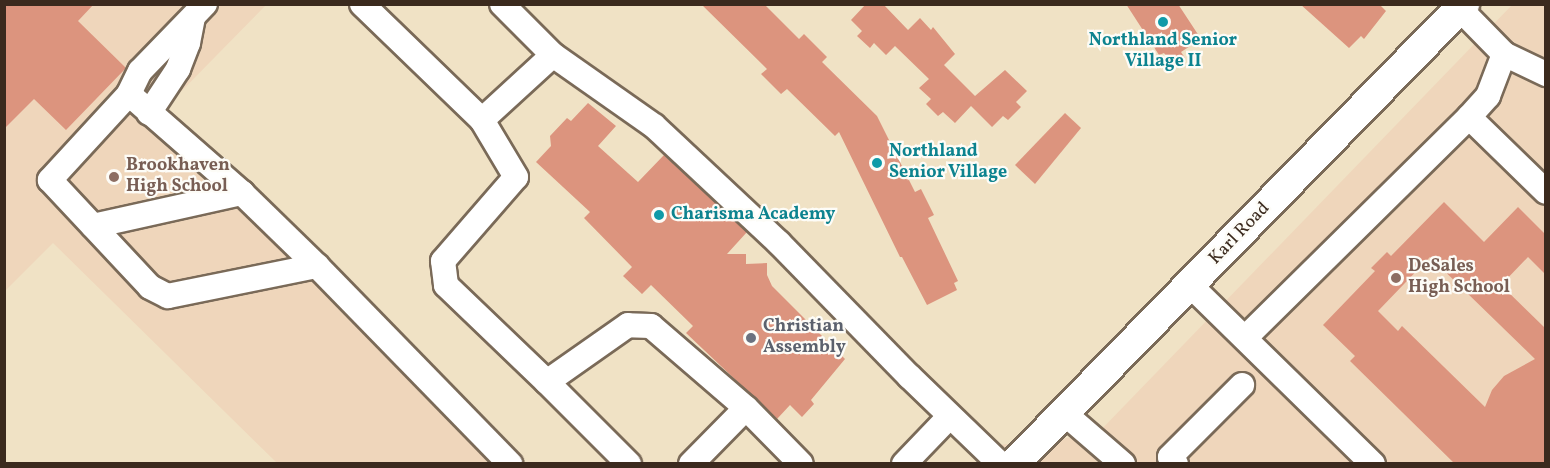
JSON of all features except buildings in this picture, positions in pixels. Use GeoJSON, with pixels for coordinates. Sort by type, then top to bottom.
{"type":"FeatureCollection","features":[{"type":"Feature","properties":{"kind":"main road","name":"Karl Road"},"geometry":{"type":"LineString","coordinates":[[1014,464],[1457,8]]}},
{"type":"Feature","properties":{"kind":"lane"},"geometry":{"type":"LineString","coordinates":[[362,4],[482,120],[516,177],[443,261],[446,285],[629,464]]}},
{"type":"Feature","properties":{"kind":"lane"},"geometry":{"type":"LineString","coordinates":[[502,4],[553,55],[654,126],[779,243],[1000,464]]}},
{"type":"Feature","properties":{"kind":"lane"},"geometry":{"type":"LineString","coordinates":[[1457,8],[1504,54],[1545,74]]}},
{"type":"Feature","properties":{"kind":"lane"},"geometry":{"type":"LineString","coordinates":[[199,11],[140,71],[129,94],[50,180],[150,287],[168,296],[317,266]]}},
{"type":"Feature","properties":{"kind":"lane"},"geometry":{"type":"LineString","coordinates":[[149,113],[178,69],[199,11]]}},
{"type":"Feature","properties":{"kind":"lane"},"geometry":{"type":"LineString","coordinates":[[1245,338],[1469,117],[1488,96],[1504,54]]}},
{"type":"Feature","properties":{"kind":"lane"},"geometry":{"type":"LineString","coordinates":[[482,120],[553,55]]}},
{"type":"Feature","properties":{"kind":"lane"},"geometry":{"type":"LineString","coordinates":[[129,94],[242,193],[317,266],[510,464]]}},
{"type":"Feature","properties":{"kind":"lane"},"geometry":{"type":"LineString","coordinates":[[1469,117],[1545,192]]}},
{"type":"Feature","properties":{"kind":"lane"},"geometry":{"type":"LineString","coordinates":[[93,226],[242,193]]}},
{"type":"Feature","properties":{"kind":"lane"},"geometry":{"type":"LineString","coordinates":[[1190,285],[1245,338],[1358,459]]}},
{"type":"Feature","properties":{"kind":"lane"},"geometry":{"type":"LineString","coordinates":[[547,382],[628,325],[651,326],[746,408],[801,464]]}},
{"type":"Feature","properties":{"kind":"lane"},"geometry":{"type":"LineString","coordinates":[[1176,464],[1170,457],[1242,386]]}},
{"type":"Feature","properties":{"kind":"lane"},"geometry":{"type":"LineString","coordinates":[[691,464],[746,408]]}},
{"type":"Feature","properties":{"kind":"lane"},"geometry":{"type":"LineString","coordinates":[[1064,413],[1123,464]]}},
{"type":"Feature","properties":{"kind":"lane"},"geometry":{"type":"LineString","coordinates":[[904,464],[950,416]]}},
{"type":"Feature","properties":{"kind":"shaded area","name":"Brookhaven High School"},"geometry":{"type":"Polygon","coordinates":[[[5,5],[266,5],[161,112],[503,463],[277,463],[53,243],[5,291],[5,5]]]}},
{"type":"Feature","properties":{"kind":"shaded area","name":"DeSales High School"},"geometry":{"type":"Polygon","coordinates":[[[1512,5],[1545,5],[1545,463],[980,464],[998,445],[1096,435],[1512,5]]]}},
{"type":"Feature","properties":{"kind":"place","name":"Northland Senior Village II"},"geometry":{"type":"Point","coordinates":[1163,22]}},
{"type":"Feature","properties":{"kind":"place","name":"Northland Senior Village"},"geometry":{"type":"Point","coordinates":[877,163]}},
{"type":"Feature","properties":{"kind":"place","name":"Brookhaven High School"},"geometry":{"type":"Point","coordinates":[114,177]}},
{"type":"Feature","properties":{"kind":"place","name":"Charisma Academy"},"geometry":{"type":"Point","coordinates":[659,215]}},
{"type":"Feature","properties":{"kind":"place","name":"DeSales High School"},"geometry":{"type":"Point","coordinates":[1396,278]}},
{"type":"Feature","properties":{"kind":"place","name":"Christian Assembly"},"geometry":{"type":"Point","coordinates":[751,338]}}]}
